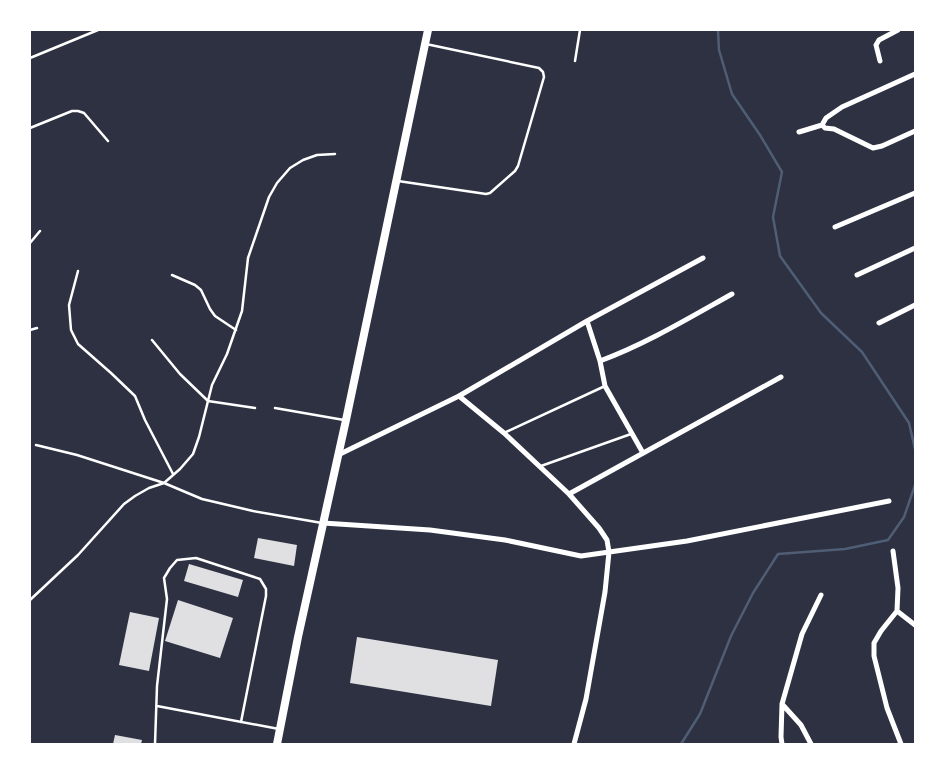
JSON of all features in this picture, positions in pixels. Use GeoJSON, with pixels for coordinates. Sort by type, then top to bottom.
{"type":"FeatureCollection","features":[{"type":"Feature","properties":{"kind":"main road"},"geometry":{"type":"LineString","coordinates":[[277,744],[298,637],[428,30]]}},
{"type":"Feature","properties":{"kind":"street"},"geometry":{"type":"LineString","coordinates":[[880,61],[876,45],[880,40],[898,30]]}},
{"type":"Feature","properties":{"kind":"street"},"geometry":{"type":"LineString","coordinates":[[799,132],[822,124],[826,118],[842,108],[915,74]]}},
{"type":"Feature","properties":{"kind":"street"},"geometry":{"type":"LineString","coordinates":[[822,124],[825,128],[834,130],[873,148],[882,146],[915,131]]}},
{"type":"Feature","properties":{"kind":"street"},"geometry":{"type":"LineString","coordinates":[[835,227],[915,193]]}},
{"type":"Feature","properties":{"kind":"street"},"geometry":{"type":"LineString","coordinates":[[857,275],[915,248]]}},
{"type":"Feature","properties":{"kind":"street"},"geometry":{"type":"LineString","coordinates":[[338,455],[459,396],[587,321],[703,258]]}},
{"type":"Feature","properties":{"kind":"street"},"geometry":{"type":"LineString","coordinates":[[600,361],[622,353],[654,337],[732,294]]}},
{"type":"Feature","properties":{"kind":"street"},"geometry":{"type":"LineString","coordinates":[[880,323],[915,305]]}},
{"type":"Feature","properties":{"kind":"street"},"geometry":{"type":"LineString","coordinates":[[587,321],[600,361],[605,386],[642,453]]}},
{"type":"Feature","properties":{"kind":"street"},"geometry":{"type":"LineString","coordinates":[[569,494],[781,377]]}},
{"type":"Feature","properties":{"kind":"street"},"geometry":{"type":"LineString","coordinates":[[459,396],[504,433],[569,494],[607,540],[605,592],[586,699],[574,744]]}},
{"type":"Feature","properties":{"kind":"street"},"geometry":{"type":"LineString","coordinates":[[323,523],[430,530],[505,540],[581,556],[687,541],[889,500]]}},
{"type":"Feature","properties":{"kind":"street"},"geometry":{"type":"LineString","coordinates":[[893,551],[898,588],[897,611],[874,643],[874,656],[887,708],[901,744]]}},
{"type":"Feature","properties":{"kind":"street"},"geometry":{"type":"LineString","coordinates":[[782,744],[782,704],[802,634],[820,594]]}},
{"type":"Feature","properties":{"kind":"street"},"geometry":{"type":"LineString","coordinates":[[897,611],[915,625]]}},
{"type":"Feature","properties":{"kind":"street"},"geometry":{"type":"LineString","coordinates":[[782,704],[801,725],[811,744]]}},
{"type":"Feature","properties":{"kind":"lane"},"geometry":{"type":"LineString","coordinates":[[30,58],[98,30]]}},
{"type":"Feature","properties":{"kind":"lane"},"geometry":{"type":"LineString","coordinates":[[575,60],[580,30]]}},
{"type":"Feature","properties":{"kind":"lane"},"geometry":{"type":"LineString","coordinates":[[396,181],[490,193],[515,171],[518,166],[544,77],[543,72],[539,68],[425,44]]}},
{"type":"Feature","properties":{"kind":"lane"},"geometry":{"type":"LineString","coordinates":[[30,128],[72,111],[78,111],[84,113],[108,141]]}},
{"type":"Feature","properties":{"kind":"lane"},"geometry":{"type":"LineString","coordinates":[[30,600],[78,555],[124,504],[149,488],[164,483],[193,454],[212,385],[227,354],[242,311],[248,258],[269,197],[277,183],[290,168],[303,160],[317,155],[335,154]]}},
{"type":"Feature","properties":{"kind":"lane"},"geometry":{"type":"LineString","coordinates":[[30,243],[40,231]]}},
{"type":"Feature","properties":{"kind":"lane"},"geometry":{"type":"LineString","coordinates":[[78,271],[69,306],[71,330],[78,344],[135,396],[145,420],[173,474]]}},
{"type":"Feature","properties":{"kind":"lane"},"geometry":{"type":"LineString","coordinates":[[172,275],[195,285],[201,290],[210,309],[216,316],[236,330]]}},
{"type":"Feature","properties":{"kind":"lane"},"geometry":{"type":"LineString","coordinates":[[30,330],[36,328]]}},
{"type":"Feature","properties":{"kind":"lane"},"geometry":{"type":"LineString","coordinates":[[152,340],[180,374],[208,401],[255,408]]}},
{"type":"Feature","properties":{"kind":"lane"},"geometry":{"type":"LineString","coordinates":[[504,433],[605,386]]}},
{"type":"Feature","properties":{"kind":"lane"},"geometry":{"type":"LineString","coordinates":[[275,408],[346,420]]}},
{"type":"Feature","properties":{"kind":"lane"},"geometry":{"type":"LineString","coordinates":[[539,466],[631,434]]}},
{"type":"Feature","properties":{"kind":"lane"},"geometry":{"type":"LineString","coordinates":[[36,445],[77,455],[164,483],[202,499],[253,511],[323,523]]}},
{"type":"Feature","properties":{"kind":"lane"},"geometry":{"type":"LineString","coordinates":[[155,744],[157,686],[167,600],[164,578],[177,560],[196,558],[260,579],[266,589],[241,722]]}},
{"type":"Feature","properties":{"kind":"lane"},"geometry":{"type":"LineString","coordinates":[[157,706],[280,729]]}},
{"type":"Feature","properties":{"kind":"building"},"geometry":{"type":"Polygon","coordinates":[[[258,538],[297,545],[294,566],[254,558],[258,538]]]}},
{"type":"Feature","properties":{"kind":"building"},"geometry":{"type":"Polygon","coordinates":[[[189,564],[243,580],[238,597],[184,581],[189,564]]]}},
{"type":"Feature","properties":{"kind":"building"},"geometry":{"type":"Polygon","coordinates":[[[178,600],[233,618],[220,658],[165,641],[178,600]]]}},
{"type":"Feature","properties":{"kind":"building"},"geometry":{"type":"Polygon","coordinates":[[[130,612],[159,618],[149,671],[119,665],[130,612]]]}},
{"type":"Feature","properties":{"kind":"building"},"geometry":{"type":"Polygon","coordinates":[[[357,637],[498,660],[491,706],[350,683],[357,637]]]}},
{"type":"Feature","properties":{"kind":"building"},"geometry":{"type":"Polygon","coordinates":[[[115,735],[142,740],[141,744],[113,744],[115,735]]]}},
{"type":"Feature","properties":{"kind":"waterway"},"geometry":{"type":"LineString","coordinates":[[718,30],[719,50],[732,94],[782,172],[773,217],[780,256],[821,313],[862,352],[909,423],[915,449]]}},
{"type":"Feature","properties":{"kind":"waterway"},"geometry":{"type":"LineString","coordinates":[[681,744],[700,714],[731,636],[753,593],[778,554],[845,549],[888,540],[904,517],[915,485]]}}]}
